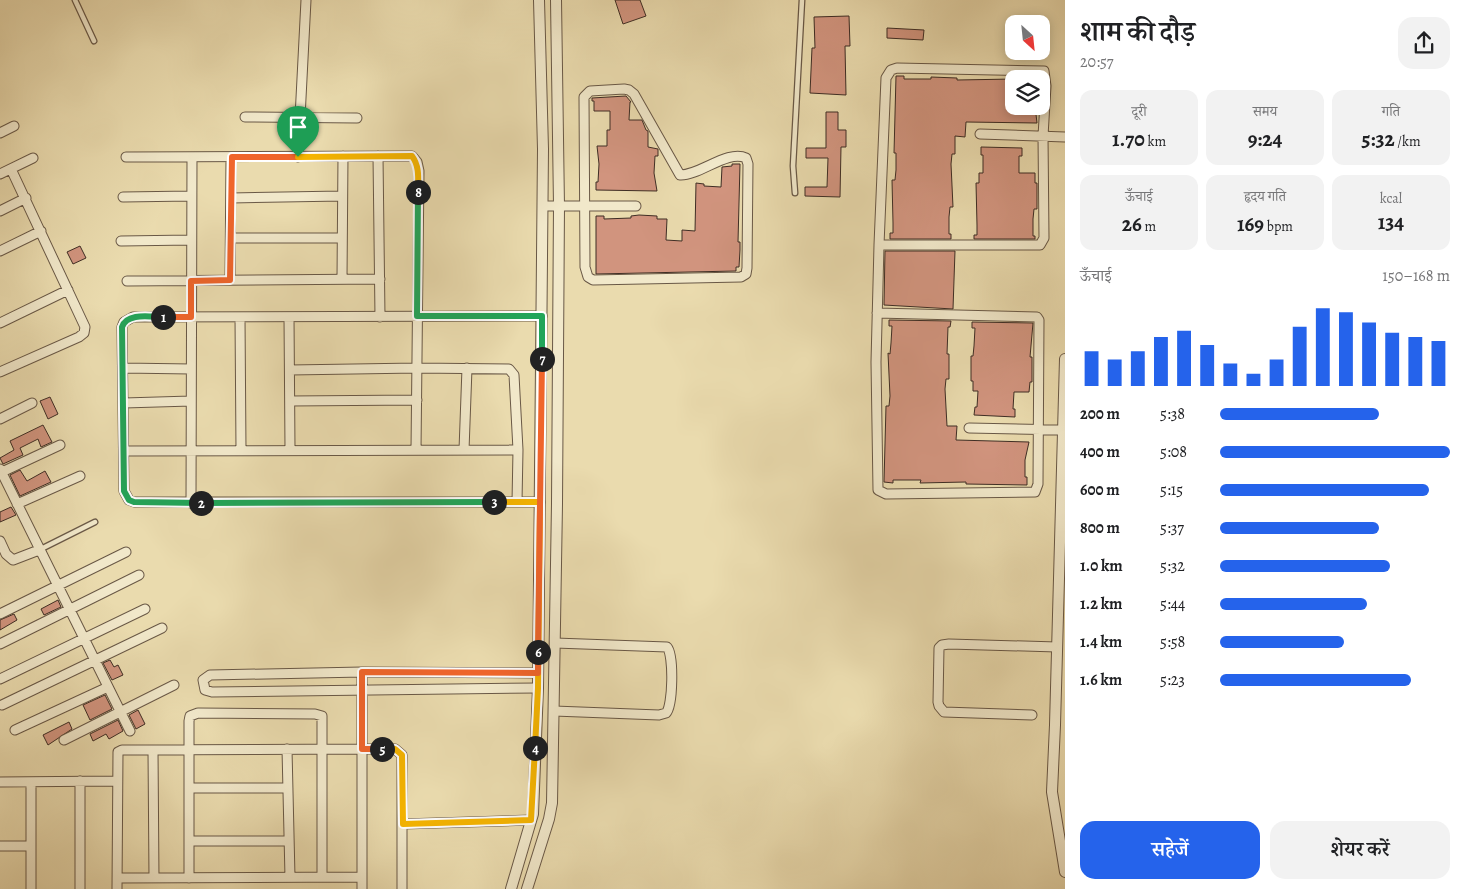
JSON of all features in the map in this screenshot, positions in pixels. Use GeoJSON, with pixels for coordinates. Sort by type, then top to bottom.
{"type":"FeatureCollection","features":[{"type":"Feature","properties":{"kind":"street"},"geometry":{"type":"LineString","coordinates":[[298,157],[306,0]]}},
{"type":"Feature","properties":{"kind":"street"},"geometry":{"type":"LineString","coordinates":[[511,889],[531,820],[538,688],[543,206],[539,0]]}},
{"type":"Feature","properties":{"kind":"street"},"geometry":{"type":"LineString","coordinates":[[527,889],[551,812],[555,643],[559,206],[556,0]]}},
{"type":"Feature","properties":{"kind":"street"},"geometry":{"type":"LineString","coordinates":[[877,313],[1037,317],[1040,325],[1039,430],[1038,484],[1035,492],[881,493],[877,485],[877,313],[879,245],[886,78],[891,70],[897,68],[1041,70],[1046,75],[1043,136],[1044,238],[1040,245],[879,245]]}},
{"type":"Feature","properties":{"kind":"street"},"geometry":{"type":"LineString","coordinates":[[630,90],[680,174],[688,174],[710,164],[739,156],[746,158],[748,164],[746,274],[733,278],[593,280],[588,277],[585,267],[586,206],[584,97],[590,91],[630,90]]}},
{"type":"Feature","properties":{"kind":"street"},"geometry":{"type":"LineString","coordinates":[[245,117],[357,118]]}},
{"type":"Feature","properties":{"kind":"street"},"geometry":{"type":"LineString","coordinates":[[0,133],[14,126]]}},
{"type":"Feature","properties":{"kind":"street"},"geometry":{"type":"LineString","coordinates":[[980,134],[1065,137]]}},
{"type":"Feature","properties":{"kind":"street"},"geometry":{"type":"LineString","coordinates":[[342,279],[343,156]]}},
{"type":"Feature","properties":{"kind":"street"},"geometry":{"type":"LineString","coordinates":[[378,156],[380,317]]}},
{"type":"Feature","properties":{"kind":"street"},"geometry":{"type":"LineString","coordinates":[[126,157],[412,156],[417,162],[418,171],[416,450]]}},
{"type":"Feature","properties":{"kind":"street"},"geometry":{"type":"LineString","coordinates":[[191,503],[192,157]]}},
{"type":"Feature","properties":{"kind":"street"},"geometry":{"type":"LineString","coordinates":[[230,280],[232,157]]}},
{"type":"Feature","properties":{"kind":"street"},"geometry":{"type":"LineString","coordinates":[[0,174],[33,158]]}},
{"type":"Feature","properties":{"kind":"street"},"geometry":{"type":"LineString","coordinates":[[0,372],[84,333],[85,328],[84,322],[11,169]]}},
{"type":"Feature","properties":{"kind":"street"},"geometry":{"type":"LineString","coordinates":[[123,197],[192,196]]}},
{"type":"Feature","properties":{"kind":"street"},"geometry":{"type":"LineString","coordinates":[[231,198],[342,196]]}},
{"type":"Feature","properties":{"kind":"street"},"geometry":{"type":"LineString","coordinates":[[0,211],[26,198]]}},
{"type":"Feature","properties":{"kind":"street"},"geometry":{"type":"LineString","coordinates":[[543,206],[636,206]]}},
{"type":"Feature","properties":{"kind":"street"},"geometry":{"type":"LineString","coordinates":[[0,252],[41,231]]}},
{"type":"Feature","properties":{"kind":"street"},"geometry":{"type":"LineString","coordinates":[[230,238],[342,238]]}},
{"type":"Feature","properties":{"kind":"street"},"geometry":{"type":"LineString","coordinates":[[121,241],[191,240]]}},
{"type":"Feature","properties":{"kind":"street"},"geometry":{"type":"LineString","coordinates":[[127,281],[380,279]]}},
{"type":"Feature","properties":{"kind":"street"},"geometry":{"type":"LineString","coordinates":[[0,323],[68,290]]}},
{"type":"Feature","properties":{"kind":"street"},"geometry":{"type":"LineString","coordinates":[[540,502],[140,503],[129,500],[124,491],[122,327],[127,319],[133,317],[542,316]]}},
{"type":"Feature","properties":{"kind":"street"},"geometry":{"type":"LineString","coordinates":[[240,317],[241,450]]}},
{"type":"Feature","properties":{"kind":"street"},"geometry":{"type":"LineString","coordinates":[[289,317],[290,449]]}},
{"type":"Feature","properties":{"kind":"street"},"geometry":{"type":"LineString","coordinates":[[1065,358],[1052,786],[1065,872]]}},
{"type":"Feature","properties":{"kind":"street"},"geometry":{"type":"LineString","coordinates":[[123,368],[191,368]]}},
{"type":"Feature","properties":{"kind":"street"},"geometry":{"type":"LineString","coordinates":[[464,450],[467,368]]}},
{"type":"Feature","properties":{"kind":"street"},"geometry":{"type":"LineString","coordinates":[[290,370],[503,368],[512,371],[514,375],[518,450],[517,502]]}},
{"type":"Feature","properties":{"kind":"street"},"geometry":{"type":"LineString","coordinates":[[290,401],[416,400]]}},
{"type":"Feature","properties":{"kind":"street"},"geometry":{"type":"LineString","coordinates":[[124,403],[191,401]]}},
{"type":"Feature","properties":{"kind":"street"},"geometry":{"type":"LineString","coordinates":[[0,419],[32,403]]}},
{"type":"Feature","properties":{"kind":"street"},"geometry":{"type":"LineString","coordinates":[[969,428],[1064,430]]}},
{"type":"Feature","properties":{"kind":"street"},"geometry":{"type":"LineString","coordinates":[[60,445],[1,470],[130,731]]}},
{"type":"Feature","properties":{"kind":"street"},"geometry":{"type":"LineString","coordinates":[[124,451],[290,449],[518,450]]}},
{"type":"Feature","properties":{"kind":"street"},"geometry":{"type":"LineString","coordinates":[[17,504],[80,476]]}},
{"type":"Feature","properties":{"kind":"street"},"geometry":{"type":"LineString","coordinates":[[0,541],[6,554],[13,560],[39,550]]}},
{"type":"Feature","properties":{"kind":"street"},"geometry":{"type":"LineString","coordinates":[[0,614],[126,552]]}},
{"type":"Feature","properties":{"kind":"street"},"geometry":{"type":"LineString","coordinates":[[0,644],[139,575]]}},
{"type":"Feature","properties":{"kind":"street"},"geometry":{"type":"LineString","coordinates":[[0,679],[145,609]]}},
{"type":"Feature","properties":{"kind":"street"},"geometry":{"type":"LineString","coordinates":[[2,705],[162,628]]}},
{"type":"Feature","properties":{"kind":"street"},"geometry":{"type":"LineString","coordinates":[[554,712],[659,715],[666,713],[670,705],[671,655],[667,647],[555,643]]}},
{"type":"Feature","properties":{"kind":"street"},"geometry":{"type":"LineString","coordinates":[[1032,715],[944,712],[938,702],[939,648],[942,645],[948,644],[1057,647]]}},
{"type":"Feature","properties":{"kind":"street"},"geometry":{"type":"LineString","coordinates":[[538,673],[362,672],[210,675],[203,680],[205,690],[212,692],[538,688]]}},
{"type":"Feature","properties":{"kind":"street"},"geometry":{"type":"LineString","coordinates":[[362,672],[362,889]]}},
{"type":"Feature","properties":{"kind":"street"},"geometry":{"type":"LineString","coordinates":[[64,740],[174,685]]}},
{"type":"Feature","properties":{"kind":"street"},"geometry":{"type":"LineString","coordinates":[[15,730],[108,687]]}},
{"type":"Feature","properties":{"kind":"street"},"geometry":{"type":"LineString","coordinates":[[190,878],[190,716],[198,713],[320,715],[324,719],[322,877]]}},
{"type":"Feature","properties":{"kind":"street"},"geometry":{"type":"LineString","coordinates":[[287,749],[290,877]]}},
{"type":"Feature","properties":{"kind":"street"},"geometry":{"type":"LineString","coordinates":[[117,889],[116,781],[118,752],[122,750],[395,749],[402,755],[402,889]]}},
{"type":"Feature","properties":{"kind":"street"},"geometry":{"type":"LineString","coordinates":[[153,750],[154,878]]}},
{"type":"Feature","properties":{"kind":"street"},"geometry":{"type":"LineString","coordinates":[[80,781],[80,889]]}},
{"type":"Feature","properties":{"kind":"street"},"geometry":{"type":"LineString","coordinates":[[0,782],[116,781]]}},
{"type":"Feature","properties":{"kind":"street"},"geometry":{"type":"LineString","coordinates":[[31,782],[31,889]]}},
{"type":"Feature","properties":{"kind":"street"},"geometry":{"type":"LineString","coordinates":[[189,788],[288,788]]}},
{"type":"Feature","properties":{"kind":"street"},"geometry":{"type":"LineString","coordinates":[[403,824],[531,820]]}},
{"type":"Feature","properties":{"kind":"street"},"geometry":{"type":"LineString","coordinates":[[189,841],[289,841]]}},
{"type":"Feature","properties":{"kind":"street"},"geometry":{"type":"LineString","coordinates":[[0,846],[31,846]]}},
{"type":"Feature","properties":{"kind":"street"},"geometry":{"type":"LineString","coordinates":[[117,878],[362,877]]}},
{"type":"Feature","properties":{"kind":"lane"},"geometry":{"type":"LineString","coordinates":[[75,0],[94,41]]}},
{"type":"Feature","properties":{"kind":"lane"},"geometry":{"type":"LineString","coordinates":[[794,193],[793,166],[802,0]]}},
{"type":"Feature","properties":{"kind":"lane"},"geometry":{"type":"LineString","coordinates":[[39,550],[95,522]]}},
{"type":"Feature","properties":{"kind":"building"},"geometry":{"type":"Polygon","coordinates":[[[615,0],[640,0],[646,16],[623,24],[615,0]]]}},
{"type":"Feature","properties":{"kind":"building"},"geometry":{"type":"Polygon","coordinates":[[[849,16],[850,46],[845,46],[846,95],[810,93],[812,48],[815,48],[814,17],[849,16]]]}},
{"type":"Feature","properties":{"kind":"building"},"geometry":{"type":"Polygon","coordinates":[[[887,28],[924,30],[923,40],[887,38],[887,28]]]}},
{"type":"Feature","properties":{"kind":"building"},"geometry":{"type":"Polygon","coordinates":[[[896,76],[904,76],[904,79],[931,79],[931,77],[957,78],[957,80],[1005,79],[1005,115],[1036,115],[1037,123],[966,122],[965,137],[955,136],[955,154],[952,154],[951,164],[953,207],[950,207],[949,234],[951,234],[951,239],[890,239],[890,233],[893,233],[892,180],[895,180],[896,170],[896,153],[894,153],[896,76]]]}},
{"type":"Feature","properties":{"kind":"building"},"geometry":{"type":"Polygon","coordinates":[[[626,96],[631,102],[629,120],[642,120],[648,131],[648,147],[658,149],[658,156],[655,156],[654,173],[657,191],[596,190],[599,164],[597,146],[607,146],[607,130],[610,130],[610,111],[594,111],[594,101],[592,101],[592,98],[626,96]]]}},
{"type":"Feature","properties":{"kind":"building"},"geometry":{"type":"Polygon","coordinates":[[[826,112],[838,112],[838,130],[846,130],[846,147],[841,147],[840,197],[805,196],[805,187],[827,187],[828,158],[806,158],[806,148],[826,148],[826,112]]]}},
{"type":"Feature","properties":{"kind":"building"},"geometry":{"type":"Polygon","coordinates":[[[981,147],[1022,148],[1022,156],[1019,156],[1019,173],[1035,173],[1035,183],[1037,183],[1037,209],[1034,209],[1033,219],[1033,236],[1035,236],[1035,239],[974,239],[974,235],[977,235],[976,183],[979,183],[979,173],[983,173],[981,147]]]}},
{"type":"Feature","properties":{"kind":"building"},"geometry":{"type":"Polygon","coordinates":[[[732,164],[740,164],[738,242],[740,242],[740,250],[739,267],[736,267],[736,271],[596,274],[596,216],[604,216],[604,219],[631,218],[631,216],[639,215],[657,216],[657,219],[667,219],[666,240],[682,241],[682,230],[695,231],[696,183],[704,184],[704,186],[721,187],[722,167],[732,166],[732,164]]]}},
{"type":"Feature","properties":{"kind":"building"},"geometry":{"type":"Polygon","coordinates":[[[80,246],[86,258],[73,264],[67,252],[80,246]]]}},
{"type":"Feature","properties":{"kind":"building"},"geometry":{"type":"Polygon","coordinates":[[[885,251],[955,251],[953,309],[884,305],[885,251]]]}},
{"type":"Feature","properties":{"kind":"building"},"geometry":{"type":"Polygon","coordinates":[[[889,320],[951,321],[950,327],[948,327],[947,354],[949,354],[949,379],[946,379],[945,389],[947,426],[957,426],[956,440],[1029,442],[1025,460],[1027,485],[966,484],[966,482],[920,483],[921,480],[893,480],[893,483],[884,482],[886,406],[889,406],[890,396],[888,353],[890,354],[892,326],[889,326],[889,320]]]}},
{"type":"Feature","properties":{"kind":"building"},"geometry":{"type":"Polygon","coordinates":[[[972,322],[1033,323],[1030,357],[1032,357],[1032,382],[1030,382],[1029,392],[1014,392],[1013,409],[1015,409],[1015,417],[974,415],[975,407],[977,407],[978,391],[973,391],[973,381],[971,381],[971,356],[973,356],[975,328],[972,328],[972,322]]]}},
{"type":"Feature","properties":{"kind":"building"},"geometry":{"type":"Polygon","coordinates":[[[50,397],[58,414],[48,419],[40,401],[50,397]]]}},
{"type":"Feature","properties":{"kind":"building"},"geometry":{"type":"Polygon","coordinates":[[[43,425],[52,442],[41,447],[38,439],[20,448],[23,455],[3,464],[0,458],[14,450],[10,441],[43,425]]]}},
{"type":"Feature","properties":{"kind":"building"},"geometry":{"type":"Polygon","coordinates":[[[20,470],[27,481],[45,471],[51,482],[20,496],[10,475],[20,470]]]}},
{"type":"Feature","properties":{"kind":"building"},"geometry":{"type":"Polygon","coordinates":[[[11,507],[16,515],[0,522],[0,512],[11,507]]]}},
{"type":"Feature","properties":{"kind":"building"},"geometry":{"type":"Polygon","coordinates":[[[58,600],[61,607],[44,615],[41,609],[58,600]]]}},
{"type":"Feature","properties":{"kind":"building"},"geometry":{"type":"Polygon","coordinates":[[[14,614],[17,620],[0,630],[0,620],[14,614]]]}},
{"type":"Feature","properties":{"kind":"building"},"geometry":{"type":"Polygon","coordinates":[[[110,660],[114,667],[118,665],[123,675],[112,680],[103,663],[110,660]]]}},
{"type":"Feature","properties":{"kind":"building"},"geometry":{"type":"Polygon","coordinates":[[[105,695],[112,709],[90,720],[83,705],[105,695]]]}},
{"type":"Feature","properties":{"kind":"building"},"geometry":{"type":"Polygon","coordinates":[[[138,710],[145,724],[136,729],[129,715],[138,710]]]}},
{"type":"Feature","properties":{"kind":"building"},"geometry":{"type":"Polygon","coordinates":[[[118,720],[123,731],[109,739],[106,734],[93,741],[90,734],[118,720]]]}},
{"type":"Feature","properties":{"kind":"building"},"geometry":{"type":"Polygon","coordinates":[[[69,722],[72,729],[48,745],[43,735],[69,722]]]}},
{"type":"Feature","properties":{"kind":"route"},"geometry":{"type":"LineString","coordinates":[[298,157],[232,157],[230,280],[191,281],[191,317],[133,317],[124,322],[122,327],[125,496],[129,500],[140,503],[540,502],[538,688],[533,814],[531,820],[403,824],[403,760],[400,751],[395,749],[362,749],[362,672],[538,673],[540,502],[542,316],[417,316],[417,162],[412,156],[403,155],[298,157]]}}]}
